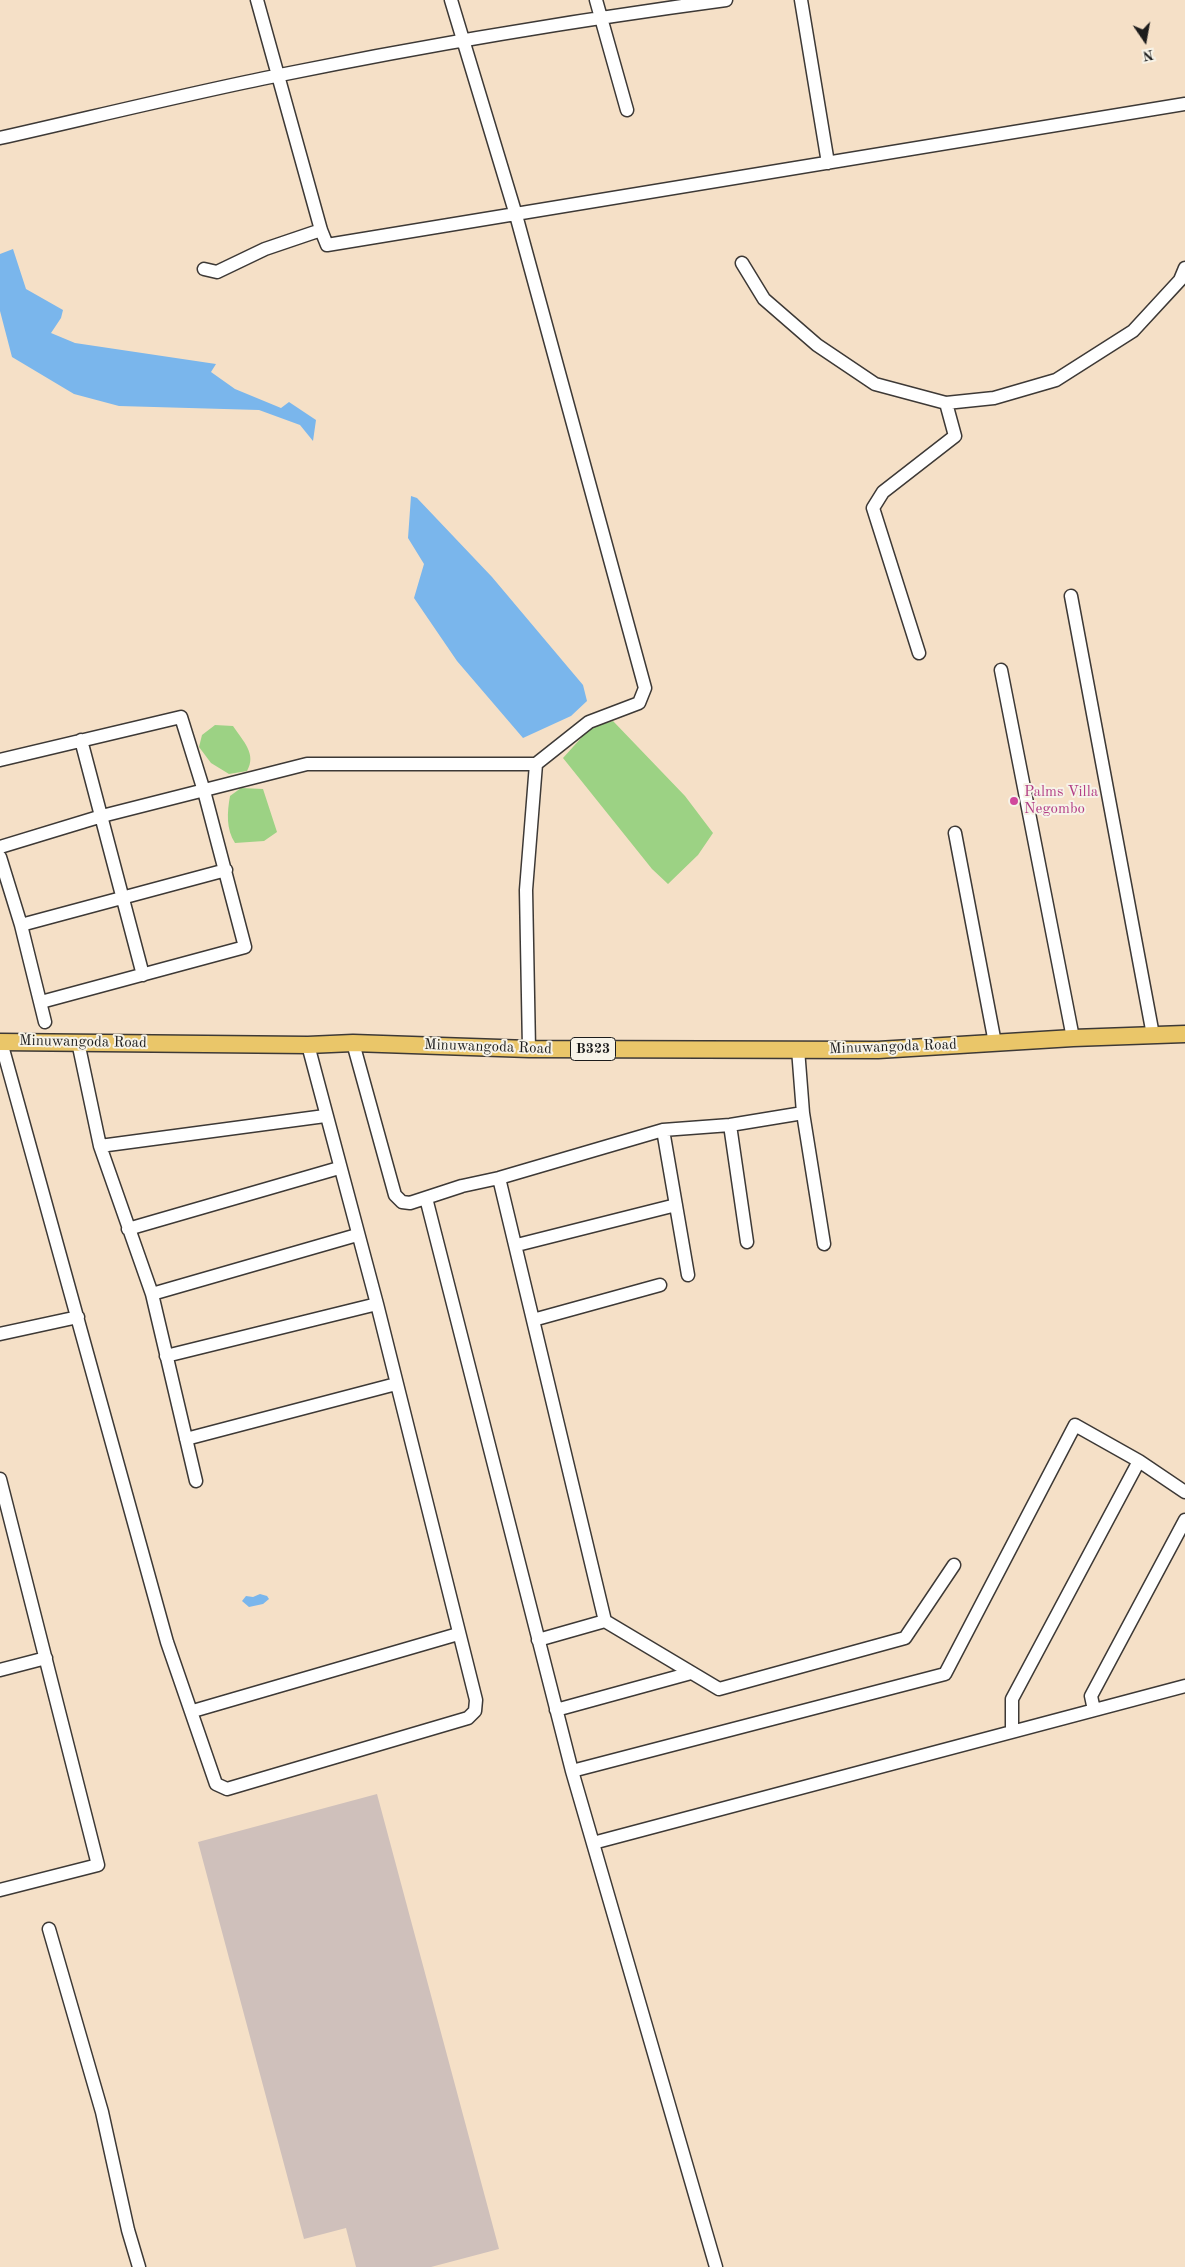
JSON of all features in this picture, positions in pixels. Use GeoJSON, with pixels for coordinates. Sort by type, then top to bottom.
{"type":"FeatureCollection","features":[{"type":"Feature","properties":{"kind":"main road","name":"Minuwangoda Road"},"geometry":{"type":"LineString","coordinates":[[1,1042],[308,1045],[352,1043],[529,1049],[878,1050],[1073,1038],[1185,1034]]}},
{"type":"Feature","properties":{"kind":"street"},"geometry":{"type":"LineString","coordinates":[[257,0],[321,230],[328,245],[1185,104]]}},
{"type":"Feature","properties":{"kind":"street"},"geometry":{"type":"LineString","coordinates":[[0,847],[102,816],[204,792],[307,764],[536,764],[589,722],[639,703],[645,688],[516,215],[451,0]]}},
{"type":"Feature","properties":{"kind":"street"},"geometry":{"type":"LineString","coordinates":[[596,0],[627,110]]}},
{"type":"Feature","properties":{"kind":"street"},"geometry":{"type":"LineString","coordinates":[[0,138],[279,75],[462,40],[601,17],[639,6],[726,0]]}},
{"type":"Feature","properties":{"kind":"street"},"geometry":{"type":"LineString","coordinates":[[801,0],[828,163]]}},
{"type":"Feature","properties":{"kind":"street"},"geometry":{"type":"LineString","coordinates":[[204,269],[217,272],[266,249],[321,230]]}},
{"type":"Feature","properties":{"kind":"street"},"geometry":{"type":"LineString","coordinates":[[742,263],[764,299],[817,346],[875,384],[946,403],[994,398],[1056,380],[1133,331],[1180,280],[1185,268]]}},
{"type":"Feature","properties":{"kind":"street"},"geometry":{"type":"LineString","coordinates":[[919,653],[873,508],[883,492],[955,436],[946,403]]}},
{"type":"Feature","properties":{"kind":"street"},"geometry":{"type":"LineString","coordinates":[[1071,596],[1153,1035]]}},
{"type":"Feature","properties":{"kind":"street"},"geometry":{"type":"LineString","coordinates":[[1001,670],[1073,1038]]}},
{"type":"Feature","properties":{"kind":"street"},"geometry":{"type":"LineString","coordinates":[[0,760],[181,718],[226,870],[245,947],[41,1002]]}},
{"type":"Feature","properties":{"kind":"street"},"geometry":{"type":"LineString","coordinates":[[81,740],[143,975]]}},
{"type":"Feature","properties":{"kind":"street"},"geometry":{"type":"LineString","coordinates":[[529,1049],[526,890],[536,764]]}},
{"type":"Feature","properties":{"kind":"street"},"geometry":{"type":"LineString","coordinates":[[956,833],[995,1043]]}},
{"type":"Feature","properties":{"kind":"street"},"geometry":{"type":"LineString","coordinates":[[0,857],[21,925],[45,1022]]}},
{"type":"Feature","properties":{"kind":"street"},"geometry":{"type":"LineString","coordinates":[[21,925],[226,870]]}},
{"type":"Feature","properties":{"kind":"street"},"geometry":{"type":"LineString","coordinates":[[1,1042],[168,1642],[193,1711],[216,1784],[227,1789],[250,1784],[468,1718],[475,1711],[476,1700],[458,1634],[428,1503],[377,1304],[325,1116],[308,1045]]}},
{"type":"Feature","properties":{"kind":"street"},"geometry":{"type":"LineString","coordinates":[[78,1042],[100,1146],[152,1294],[196,1480]]}},
{"type":"Feature","properties":{"kind":"street"},"geometry":{"type":"LineString","coordinates":[[352,1043],[395,1195],[402,1202],[410,1203],[462,1186],[499,1178],[663,1130],[730,1125],[803,1113]]}},
{"type":"Feature","properties":{"kind":"street"},"geometry":{"type":"LineString","coordinates":[[798,1049],[803,1113],[824,1244]]}},
{"type":"Feature","properties":{"kind":"street"},"geometry":{"type":"LineString","coordinates":[[100,1146],[325,1116]]}},
{"type":"Feature","properties":{"kind":"street"},"geometry":{"type":"LineString","coordinates":[[730,1125],[747,1242]]}},
{"type":"Feature","properties":{"kind":"street"},"geometry":{"type":"LineString","coordinates":[[663,1130],[688,1275]]}},
{"type":"Feature","properties":{"kind":"street"},"geometry":{"type":"LineString","coordinates":[[128,1229],[339,1168]]}},
{"type":"Feature","properties":{"kind":"street"},"geometry":{"type":"LineString","coordinates":[[499,1178],[605,1621],[719,1690],[905,1638],[954,1565]]}},
{"type":"Feature","properties":{"kind":"street"},"geometry":{"type":"LineString","coordinates":[[426,1198],[572,1771],[716,2267]]}},
{"type":"Feature","properties":{"kind":"street"},"geometry":{"type":"LineString","coordinates":[[516,1245],[676,1205]]}},
{"type":"Feature","properties":{"kind":"street"},"geometry":{"type":"LineString","coordinates":[[152,1294],[357,1234]]}},
{"type":"Feature","properties":{"kind":"street"},"geometry":{"type":"LineString","coordinates":[[533,1320],[660,1285]]}},
{"type":"Feature","properties":{"kind":"street"},"geometry":{"type":"LineString","coordinates":[[166,1356],[377,1304]]}},
{"type":"Feature","properties":{"kind":"street"},"geometry":{"type":"LineString","coordinates":[[0,1334],[78,1317]]}},
{"type":"Feature","properties":{"kind":"street"},"geometry":{"type":"LineString","coordinates":[[186,1439],[396,1384]]}},
{"type":"Feature","properties":{"kind":"street"},"geometry":{"type":"LineString","coordinates":[[572,1771],[945,1674],[1075,1425],[1139,1461],[1185,1492]]}},
{"type":"Feature","properties":{"kind":"street"},"geometry":{"type":"LineString","coordinates":[[1012,1732],[1012,1698],[1139,1461]]}},
{"type":"Feature","properties":{"kind":"street"},"geometry":{"type":"LineString","coordinates":[[0,1479],[98,1865],[0,1890]]}},
{"type":"Feature","properties":{"kind":"street"},"geometry":{"type":"LineString","coordinates":[[1094,1710],[1091,1696],[1185,1520]]}},
{"type":"Feature","properties":{"kind":"street"},"geometry":{"type":"LineString","coordinates":[[538,1640],[605,1621]]}},
{"type":"Feature","properties":{"kind":"street"},"geometry":{"type":"LineString","coordinates":[[193,1711],[458,1634]]}},
{"type":"Feature","properties":{"kind":"street"},"geometry":{"type":"LineString","coordinates":[[0,1670],[46,1658]]}},
{"type":"Feature","properties":{"kind":"street"},"geometry":{"type":"LineString","coordinates":[[556,1710],[691,1673]]}},
{"type":"Feature","properties":{"kind":"street"},"geometry":{"type":"LineString","coordinates":[[593,1843],[1185,1685]]}},
{"type":"Feature","properties":{"kind":"street"},"geometry":{"type":"LineString","coordinates":[[48,1929],[102,2112],[128,2230],[139,2267]]}},
{"type":"Feature","properties":{"kind":"shaded area"},"geometry":{"type":"Polygon","coordinates":[[[377,1794],[499,2249],[431,2267],[356,2267],[346,2228],[304,2239],[198,1842],[377,1794]]]}},
{"type":"Feature","properties":{"kind":"green space"},"geometry":{"type":"Polygon","coordinates":[[[613,721],[685,796],[713,833],[698,855],[668,884],[652,869],[563,758],[582,737],[582,730],[613,721]]]}},
{"type":"Feature","properties":{"kind":"green space"},"geometry":{"type":"Polygon","coordinates":[[[215,725],[233,726],[241,737],[250,753],[250,765],[247,771],[229,774],[211,763],[199,747],[202,735],[215,725]]]}},
{"type":"Feature","properties":{"kind":"green space"},"geometry":{"type":"Polygon","coordinates":[[[241,788],[263,789],[277,832],[264,841],[235,843],[232,838],[228,821],[230,796],[241,788]]]}},
{"type":"Feature","properties":{"kind":"water"},"geometry":{"type":"Polygon","coordinates":[[[13,249],[26,289],[63,310],[61,318],[51,333],[75,343],[216,364],[211,372],[235,389],[281,408],[289,402],[316,420],[313,441],[300,425],[259,410],[119,406],[74,394],[12,357],[0,311],[0,254],[13,249]]]}},
{"type":"Feature","properties":{"kind":"water"},"geometry":{"type":"Polygon","coordinates":[[[411,496],[417,498],[492,577],[583,685],[587,701],[571,716],[523,738],[457,661],[414,598],[424,564],[408,538],[411,496]]]}},
{"type":"Feature","properties":{"kind":"water"},"geometry":{"type":"Polygon","coordinates":[[[260,1594],[267,1596],[269,1599],[263,1604],[249,1607],[242,1601],[246,1596],[253,1597],[260,1594]]]}},
{"type":"Feature","properties":{"kind":"place","name":"Palms Villa Negombo"},"geometry":{"type":"Point","coordinates":[1014,801]}}]}
